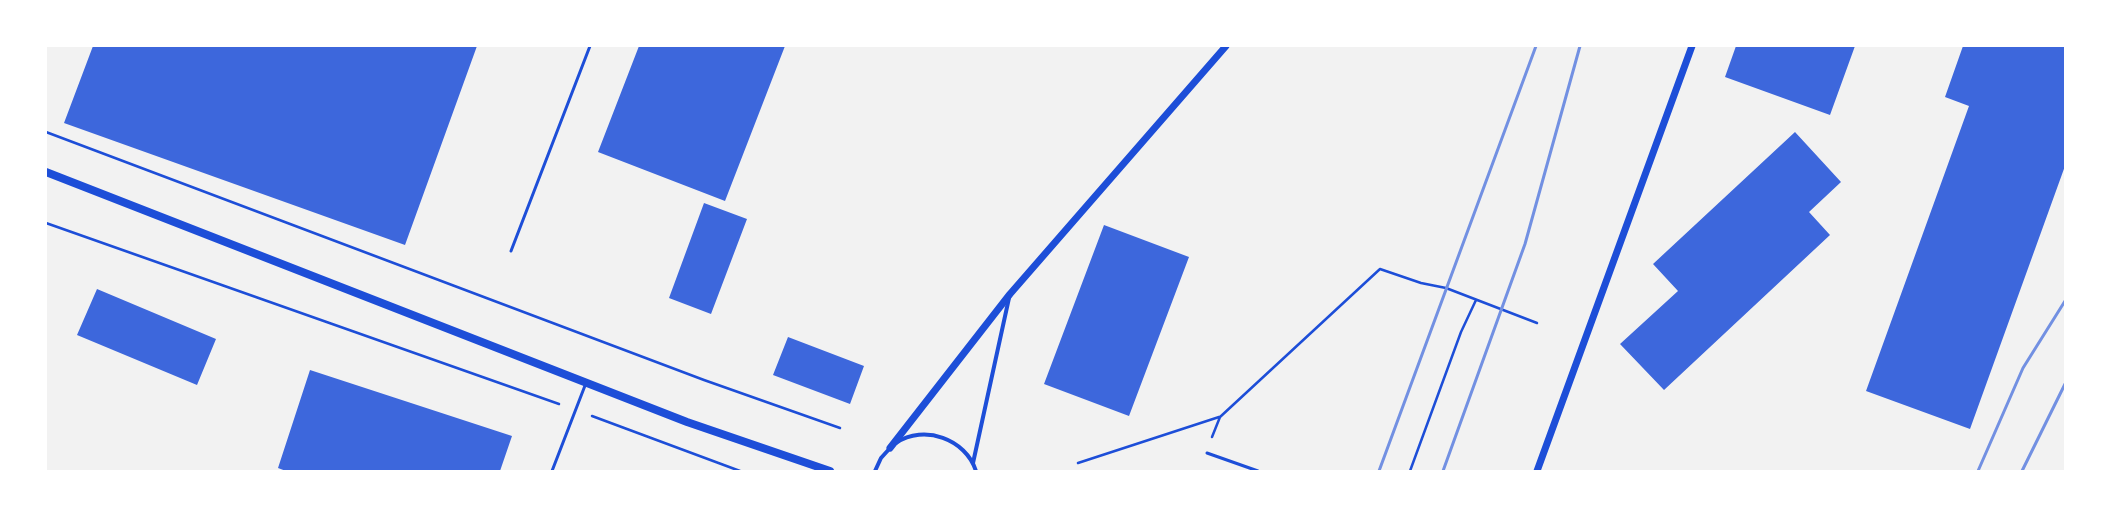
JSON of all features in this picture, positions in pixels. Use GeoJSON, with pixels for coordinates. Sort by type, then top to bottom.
{"type":"FeatureCollection","features":[{"type":"Feature","properties":{"kind":"main road"},"geometry":{"type":"LineString","coordinates":[[46,172],[688,422],[830,471]]}},
{"type":"Feature","properties":{"kind":"street"},"geometry":{"type":"LineString","coordinates":[[875,471],[881,458],[1010,294],[1226,46]]}},
{"type":"Feature","properties":{"kind":"street"},"geometry":{"type":"LineString","coordinates":[[1537,471],[1692,46]]}},
{"type":"Feature","properties":{"kind":"street"},"geometry":{"type":"LineString","coordinates":[[973,464],[1010,294]]}},
{"type":"Feature","properties":{"kind":"street"},"geometry":{"type":"LineString","coordinates":[[890,448],[901,440],[914,436],[927,434],[941,436],[953,442],[964,451],[976,471]]}},
{"type":"Feature","properties":{"kind":"lane"},"geometry":{"type":"LineString","coordinates":[[511,251],[590,46]]}},
{"type":"Feature","properties":{"kind":"lane"},"geometry":{"type":"LineString","coordinates":[[552,471],[586,383]]}},
{"type":"Feature","properties":{"kind":"lane"},"geometry":{"type":"LineString","coordinates":[[1207,453],[1258,471]]}},
{"type":"Feature","properties":{"kind":"path"},"geometry":{"type":"LineString","coordinates":[[46,132],[704,380],[840,428]]}},
{"type":"Feature","properties":{"kind":"path"},"geometry":{"type":"LineString","coordinates":[[46,223],[575,410],[740,471]]}},
{"type":"Feature","properties":{"kind":"path"},"geometry":{"type":"LineString","coordinates":[[1078,463],[1220,417],[1380,269],[1421,283],[1446,288],[1537,323]]}},
{"type":"Feature","properties":{"kind":"path"},"geometry":{"type":"LineString","coordinates":[[1410,471],[1461,332],[1476,300]]}},
{"type":"Feature","properties":{"kind":"path"},"geometry":{"type":"LineString","coordinates":[[1207,453],[1220,417]]}},
{"type":"Feature","properties":{"kind":"building"},"geometry":{"type":"Polygon","coordinates":[[[93,46],[477,46],[405,245],[64,123],[93,46]]]}},
{"type":"Feature","properties":{"kind":"building"},"geometry":{"type":"Polygon","coordinates":[[[639,46],[785,46],[725,201],[598,152],[639,46]]]}},
{"type":"Feature","properties":{"kind":"building"},"geometry":{"type":"Polygon","coordinates":[[[1736,46],[1855,46],[1830,115],[1725,77],[1736,46]]]}},
{"type":"Feature","properties":{"kind":"building"},"geometry":{"type":"Polygon","coordinates":[[[1963,46],[2065,46],[2065,166],[1970,429],[1866,391],[1969,106],[1945,97],[1963,46]]]}},
{"type":"Feature","properties":{"kind":"building"},"geometry":{"type":"Polygon","coordinates":[[[1795,132],[1841,182],[1809,212],[1830,235],[1664,390],[1620,344],[1678,291],[1653,264],[1795,132]]]}},
{"type":"Feature","properties":{"kind":"building"},"geometry":{"type":"Polygon","coordinates":[[[704,203],[747,219],[711,314],[669,298],[704,203]]]}},
{"type":"Feature","properties":{"kind":"building"},"geometry":{"type":"Polygon","coordinates":[[[1104,225],[1189,257],[1129,416],[1044,384],[1104,225]]]}},
{"type":"Feature","properties":{"kind":"building"},"geometry":{"type":"Polygon","coordinates":[[[97,289],[216,339],[197,385],[77,335],[97,289]]]}},
{"type":"Feature","properties":{"kind":"building"},"geometry":{"type":"Polygon","coordinates":[[[788,337],[864,366],[850,404],[773,375],[788,337]]]}},
{"type":"Feature","properties":{"kind":"building"},"geometry":{"type":"Polygon","coordinates":[[[310,370],[512,436],[500,471],[286,471],[278,468],[310,370]]]}},
{"type":"Feature","properties":{"kind":"railway"},"geometry":{"type":"LineString","coordinates":[[1379,471],[1536,46]]}},
{"type":"Feature","properties":{"kind":"railway"},"geometry":{"type":"LineString","coordinates":[[1443,471],[1525,244],[1580,46]]}},
{"type":"Feature","properties":{"kind":"railway"},"geometry":{"type":"LineString","coordinates":[[1978,471],[2023,368],[2065,301]]}},
{"type":"Feature","properties":{"kind":"railway"},"geometry":{"type":"LineString","coordinates":[[2022,471],[2065,384]]}}]}
